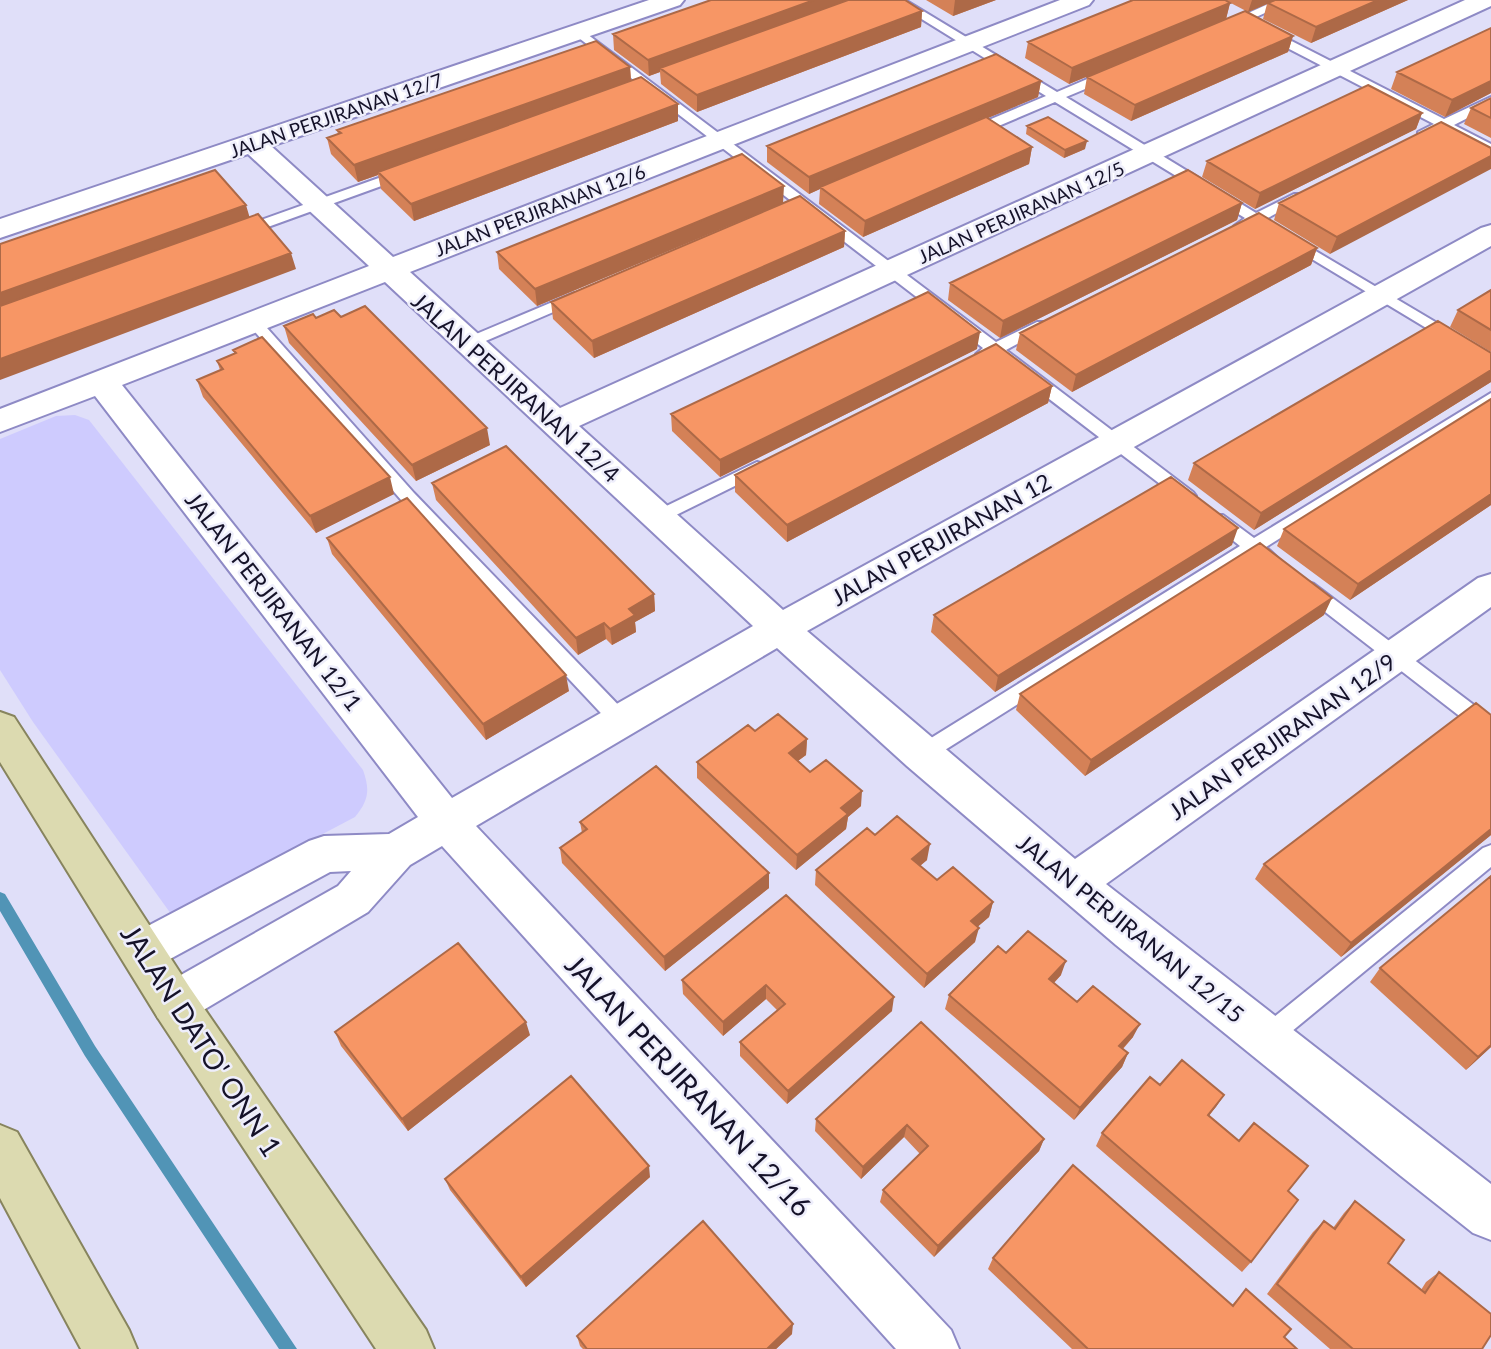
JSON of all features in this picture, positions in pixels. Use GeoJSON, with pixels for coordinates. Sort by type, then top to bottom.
{"type":"FeatureCollection","features":[{"type":"Feature","properties":{"kind":"main road","name":"JALAN DATO' ONN 1"},"geometry":{"type":"LineString","coordinates":[[0,728],[174,1003],[407,1349]]}},
{"type":"Feature","properties":{"kind":"main road"},"geometry":{"type":"LineString","coordinates":[[0,1149],[110,1349]]}},
{"type":"Feature","properties":{"kind":"street","name":"JALAN PERJIRANAN 12/7"},"geometry":{"type":"LineString","coordinates":[[0,229],[672,0]]}},
{"type":"Feature","properties":{"kind":"street","name":"JALAN PERJIRANAN 12/6"},"geometry":{"type":"LineString","coordinates":[[0,421],[1081,0]]}},
{"type":"Feature","properties":{"kind":"street","name":"JALAN PERJIRANAN 12/5"},"geometry":{"type":"LineString","coordinates":[[556,423],[1485,0]]}},
{"type":"Feature","properties":{"kind":"street","name":"JALAN PERJIRANAN 12/4"},"geometry":{"type":"LineString","coordinates":[[253,143],[387,270],[781,628]]}},
{"type":"Feature","properties":{"kind":"street","name":"JALAN PERJIRANAN 12"},"geometry":{"type":"LineString","coordinates":[[174,1003],[353,899],[395,852],[446,821],[781,628],[1491,234]]}},
{"type":"Feature","properties":{"kind":"street","name":"JALAN PERJIRANAN 12/1"},"geometry":{"type":"LineString","coordinates":[[101,381],[446,821]]}},
{"type":"Feature","properties":{"kind":"street","name":"JALAN PERJIRANAN 12/9"},"geometry":{"type":"LineString","coordinates":[[1074,883],[1491,588]]}},
{"type":"Feature","properties":{"kind":"street","name":"JALAN PERJIRANAN 12/15"},"geometry":{"type":"LineString","coordinates":[[781,628],[922,754],[1074,883],[1266,1038],[1489,1209]]}},
{"type":"Feature","properties":{"kind":"street","name":"JALAN PERJIRANAN 12/16"},"geometry":{"type":"LineString","coordinates":[[446,821],[932,1349]]}},
{"type":"Feature","properties":{"kind":"street","name":"JALAN PERJIRANAN 12"},"geometry":{"type":"LineString","coordinates":[[143,951],[324,854],[395,852]]}},
{"type":"Feature","properties":{"kind":"lane"},"geometry":{"type":"LineString","coordinates":[[897,0],[1491,362]]}},
{"type":"Feature","properties":{"kind":"lane"},"geometry":{"type":"LineString","coordinates":[[1216,29],[1235,16],[1287,0]]}},
{"type":"Feature","properties":{"kind":"lane"},"geometry":{"type":"LineString","coordinates":[[1235,16],[1491,149]]}},
{"type":"Feature","properties":{"kind":"lane"},"geometry":{"type":"LineString","coordinates":[[579,32],[1491,729]]}},
{"type":"Feature","properties":{"kind":"lane"},"geometry":{"type":"LineString","coordinates":[[954,139],[1130,66]]}},
{"type":"Feature","properties":{"kind":"lane"},"geometry":{"type":"LineString","coordinates":[[1409,142],[1491,101]]}},
{"type":"Feature","properties":{"kind":"lane"},"geometry":{"type":"LineString","coordinates":[[229,236],[420,167]]}},
{"type":"Feature","properties":{"kind":"lane"},"geometry":{"type":"LineString","coordinates":[[1231,231],[1315,189]]}},
{"type":"Feature","properties":{"kind":"lane"},"geometry":{"type":"LineString","coordinates":[[468,343],[584,294]]}},
{"type":"Feature","properties":{"kind":"lane"},"geometry":{"type":"LineString","coordinates":[[970,362],[1057,318]]}},
{"type":"Feature","properties":{"kind":"lane"},"geometry":{"type":"LineString","coordinates":[[254,322],[408,497],[620,720]]}},
{"type":"Feature","properties":{"kind":"lane"},"geometry":{"type":"LineString","coordinates":[[922,754],[1491,398]]}},
{"type":"Feature","properties":{"kind":"lane"},"geometry":{"type":"LineString","coordinates":[[658,517],[770,461]]}},
{"type":"Feature","properties":{"kind":"lane"},"geometry":{"type":"LineString","coordinates":[[1266,1038],[1491,854]]}},
{"type":"Feature","properties":{"kind":"shaded area"},"geometry":{"type":"Polygon","coordinates":[[[75,415],[89,420],[363,770],[367,783],[366,800],[355,817],[171,914],[33,722],[0,670],[0,439],[56,416],[75,415]]]}},
{"type":"Feature","properties":{"kind":"building"},"geometry":{"type":"Polygon","coordinates":[[[711,0],[814,0],[648,60],[613,34],[711,0]]]}},
{"type":"Feature","properties":{"kind":"building"},"geometry":{"type":"Polygon","coordinates":[[[848,0],[905,0],[922,11],[697,95],[660,68],[848,0]]]}},
{"type":"Feature","properties":{"kind":"building"},"geometry":{"type":"Polygon","coordinates":[[[1133,0],[1225,0],[1230,3],[1072,68],[1028,42],[1133,0]]]}},
{"type":"Feature","properties":{"kind":"building"},"geometry":{"type":"Polygon","coordinates":[[[1275,0],[1378,0],[1316,27],[1268,3],[1275,0]]]}},
{"type":"Feature","properties":{"kind":"building"},"geometry":{"type":"Polygon","coordinates":[[[1245,11],[1293,36],[1135,105],[1087,77],[1245,11]]]}},
{"type":"Feature","properties":{"kind":"building"},"geometry":{"type":"Polygon","coordinates":[[[1491,28],[1491,81],[1452,100],[1397,72],[1491,28]]]}},
{"type":"Feature","properties":{"kind":"building"},"geometry":{"type":"Polygon","coordinates":[[[596,41],[630,67],[354,165],[327,138],[341,133],[337,130],[596,41]]]}},
{"type":"Feature","properties":{"kind":"building"},"geometry":{"type":"Polygon","coordinates":[[[996,54],[1041,81],[809,177],[767,146],[996,54]]]}},
{"type":"Feature","properties":{"kind":"building"},"geometry":{"type":"Polygon","coordinates":[[[641,77],[678,104],[411,204],[378,172],[641,77]]]}},
{"type":"Feature","properties":{"kind":"building"},"geometry":{"type":"Polygon","coordinates":[[[1368,85],[1422,113],[1260,193],[1207,161],[1368,85]]]}},
{"type":"Feature","properties":{"kind":"building"},"geometry":{"type":"Polygon","coordinates":[[[1491,98],[1491,118],[1471,108],[1491,98]]]}},
{"type":"Feature","properties":{"kind":"building"},"geometry":{"type":"Polygon","coordinates":[[[986,117],[1032,147],[865,221],[820,187],[986,117]]]}},
{"type":"Feature","properties":{"kind":"building"},"geometry":{"type":"Polygon","coordinates":[[[1048,117],[1087,141],[1065,150],[1027,126],[1048,117]]]}},
{"type":"Feature","properties":{"kind":"building"},"geometry":{"type":"Polygon","coordinates":[[[1441,122],[1491,148],[1491,156],[1337,237],[1279,203],[1441,122]]]}},
{"type":"Feature","properties":{"kind":"building"},"geometry":{"type":"Polygon","coordinates":[[[742,154],[784,186],[535,289],[497,252],[742,154]]]}},
{"type":"Feature","properties":{"kind":"building"},"geometry":{"type":"Polygon","coordinates":[[[215,170],[246,205],[0,293],[0,244],[215,170]]]}},
{"type":"Feature","properties":{"kind":"building"},"geometry":{"type":"Polygon","coordinates":[[[1188,170],[1242,203],[1003,321],[950,283],[1188,170]]]}},
{"type":"Feature","properties":{"kind":"building"},"geometry":{"type":"Polygon","coordinates":[[[800,196],[845,231],[592,341],[551,302],[800,196]]]}},
{"type":"Feature","properties":{"kind":"building"},"geometry":{"type":"Polygon","coordinates":[[[1259,213],[1317,248],[1076,375],[1020,333],[1259,213]]]}},
{"type":"Feature","properties":{"kind":"building"},"geometry":{"type":"Polygon","coordinates":[[[258,214],[291,253],[0,359],[0,306],[258,214]]]}},
{"type":"Feature","properties":{"kind":"building"},"geometry":{"type":"Polygon","coordinates":[[[1491,290],[1491,330],[1458,310],[1491,290]]]}},
{"type":"Feature","properties":{"kind":"building"},"geometry":{"type":"Polygon","coordinates":[[[928,292],[980,332],[720,460],[671,414],[928,292]]]}},
{"type":"Feature","properties":{"kind":"building"},"geometry":{"type":"Polygon","coordinates":[[[365,306],[487,428],[412,465],[284,326],[313,314],[316,318],[334,310],[341,317],[365,306]]]}},
{"type":"Feature","properties":{"kind":"building"},"geometry":{"type":"Polygon","coordinates":[[[1438,321],[1491,353],[1491,370],[1261,513],[1194,463],[1438,321]]]}},
{"type":"Feature","properties":{"kind":"building"},"geometry":{"type":"Polygon","coordinates":[[[262,337],[390,477],[310,516],[197,380],[223,369],[217,361],[236,353],[233,350],[262,337]]]}},
{"type":"Feature","properties":{"kind":"building"},"geometry":{"type":"Polygon","coordinates":[[[996,344],[1052,386],[787,525],[735,475],[996,344]]]}},
{"type":"Feature","properties":{"kind":"building"},"geometry":{"type":"Polygon","coordinates":[[[1491,399],[1491,494],[1358,584],[1284,529],[1491,399]]]}},
{"type":"Feature","properties":{"kind":"building"},"geometry":{"type":"Polygon","coordinates":[[[506,446],[654,594],[629,609],[635,615],[610,629],[604,623],[576,638],[432,483],[506,446]]]}},
{"type":"Feature","properties":{"kind":"building"},"geometry":{"type":"Polygon","coordinates":[[[1171,477],[1238,528],[998,676],[934,615],[1171,477]]]}},
{"type":"Feature","properties":{"kind":"building"},"geometry":{"type":"Polygon","coordinates":[[[407,498],[566,675],[483,724],[327,538],[407,498]]]}},
{"type":"Feature","properties":{"kind":"building"},"geometry":{"type":"Polygon","coordinates":[[[1260,543],[1332,598],[1091,760],[1020,694],[1260,543]]]}},
{"type":"Feature","properties":{"kind":"building"},"geometry":{"type":"Polygon","coordinates":[[[1476,703],[1491,715],[1491,829],[1351,943],[1264,864],[1476,703]]]}},
{"type":"Feature","properties":{"kind":"building"},"geometry":{"type":"Polygon","coordinates":[[[778,714],[807,739],[789,753],[810,772],[826,760],[862,791],[841,808],[848,814],[797,855],[697,762],[748,725],[755,731],[778,714]]]}},
{"type":"Feature","properties":{"kind":"building"},"geometry":{"type":"Polygon","coordinates":[[[656,766],[769,873],[664,957],[560,848],[587,829],[580,822],[656,766]]]}},
{"type":"Feature","properties":{"kind":"building"},"geometry":{"type":"Polygon","coordinates":[[[897,816],[930,844],[912,859],[937,880],[953,867],[993,902],[971,921],[979,928],[927,974],[816,870],[867,828],[875,835],[897,816]]]}},
{"type":"Feature","properties":{"kind":"building"},"geometry":{"type":"Polygon","coordinates":[[[1491,876],[1491,1045],[1478,1057],[1380,968],[1491,876]]]}},
{"type":"Feature","properties":{"kind":"building"},"geometry":{"type":"Polygon","coordinates":[[[786,895],[894,997],[788,1091],[740,1042],[785,1004],[766,985],[723,1022],[682,980],[786,895]]]}},
{"type":"Feature","properties":{"kind":"building"},"geometry":{"type":"Polygon","coordinates":[[[1028,931],[1066,961],[1049,979],[1077,1002],[1093,986],[1140,1024],[1119,1046],[1128,1053],[1080,1108],[949,995],[998,946],[1006,953],[1028,931]]]}},
{"type":"Feature","properties":{"kind":"building"},"geometry":{"type":"Polygon","coordinates":[[[458,943],[526,1022],[402,1119],[335,1032],[458,943]]]}},
{"type":"Feature","properties":{"kind":"building"},"geometry":{"type":"Polygon","coordinates":[[[921,1022],[1044,1139],[938,1246],[883,1190],[928,1146],[907,1125],[863,1167],[816,1119],[921,1022]]]}},
{"type":"Feature","properties":{"kind":"building"},"geometry":{"type":"Polygon","coordinates":[[[1182,1060],[1224,1095],[1208,1115],[1239,1141],[1254,1123],[1308,1166],[1288,1191],[1298,1200],[1251,1262],[1102,1133],[1150,1077],[1160,1085],[1182,1060]]]}},
{"type":"Feature","properties":{"kind":"building"},"geometry":{"type":"Polygon","coordinates":[[[571,1076],[649,1166],[521,1277],[445,1179],[571,1076]]]}},
{"type":"Feature","properties":{"kind":"building"},"geometry":{"type":"Polygon","coordinates":[[[1073,1165],[1233,1306],[1246,1289],[1291,1329],[1284,1337],[1297,1349],[1088,1349],[993,1258],[1073,1165]]]}},
{"type":"Feature","properties":{"kind":"building"},"geometry":{"type":"Polygon","coordinates":[[[1355,1201],[1404,1240],[1388,1263],[1425,1293],[1439,1272],[1491,1314],[1491,1335],[1482,1349],[1353,1349],[1277,1284],[1324,1221],[1335,1229],[1355,1201]]]}},
{"type":"Feature","properties":{"kind":"building"},"geometry":{"type":"Polygon","coordinates":[[[703,1221],[793,1324],[767,1349],[587,1349],[577,1336],[703,1221]]]}},
{"type":"Feature","properties":{"kind":"waterway"},"geometry":{"type":"LineString","coordinates":[[0,898],[90,1051],[289,1349]]}}]}
